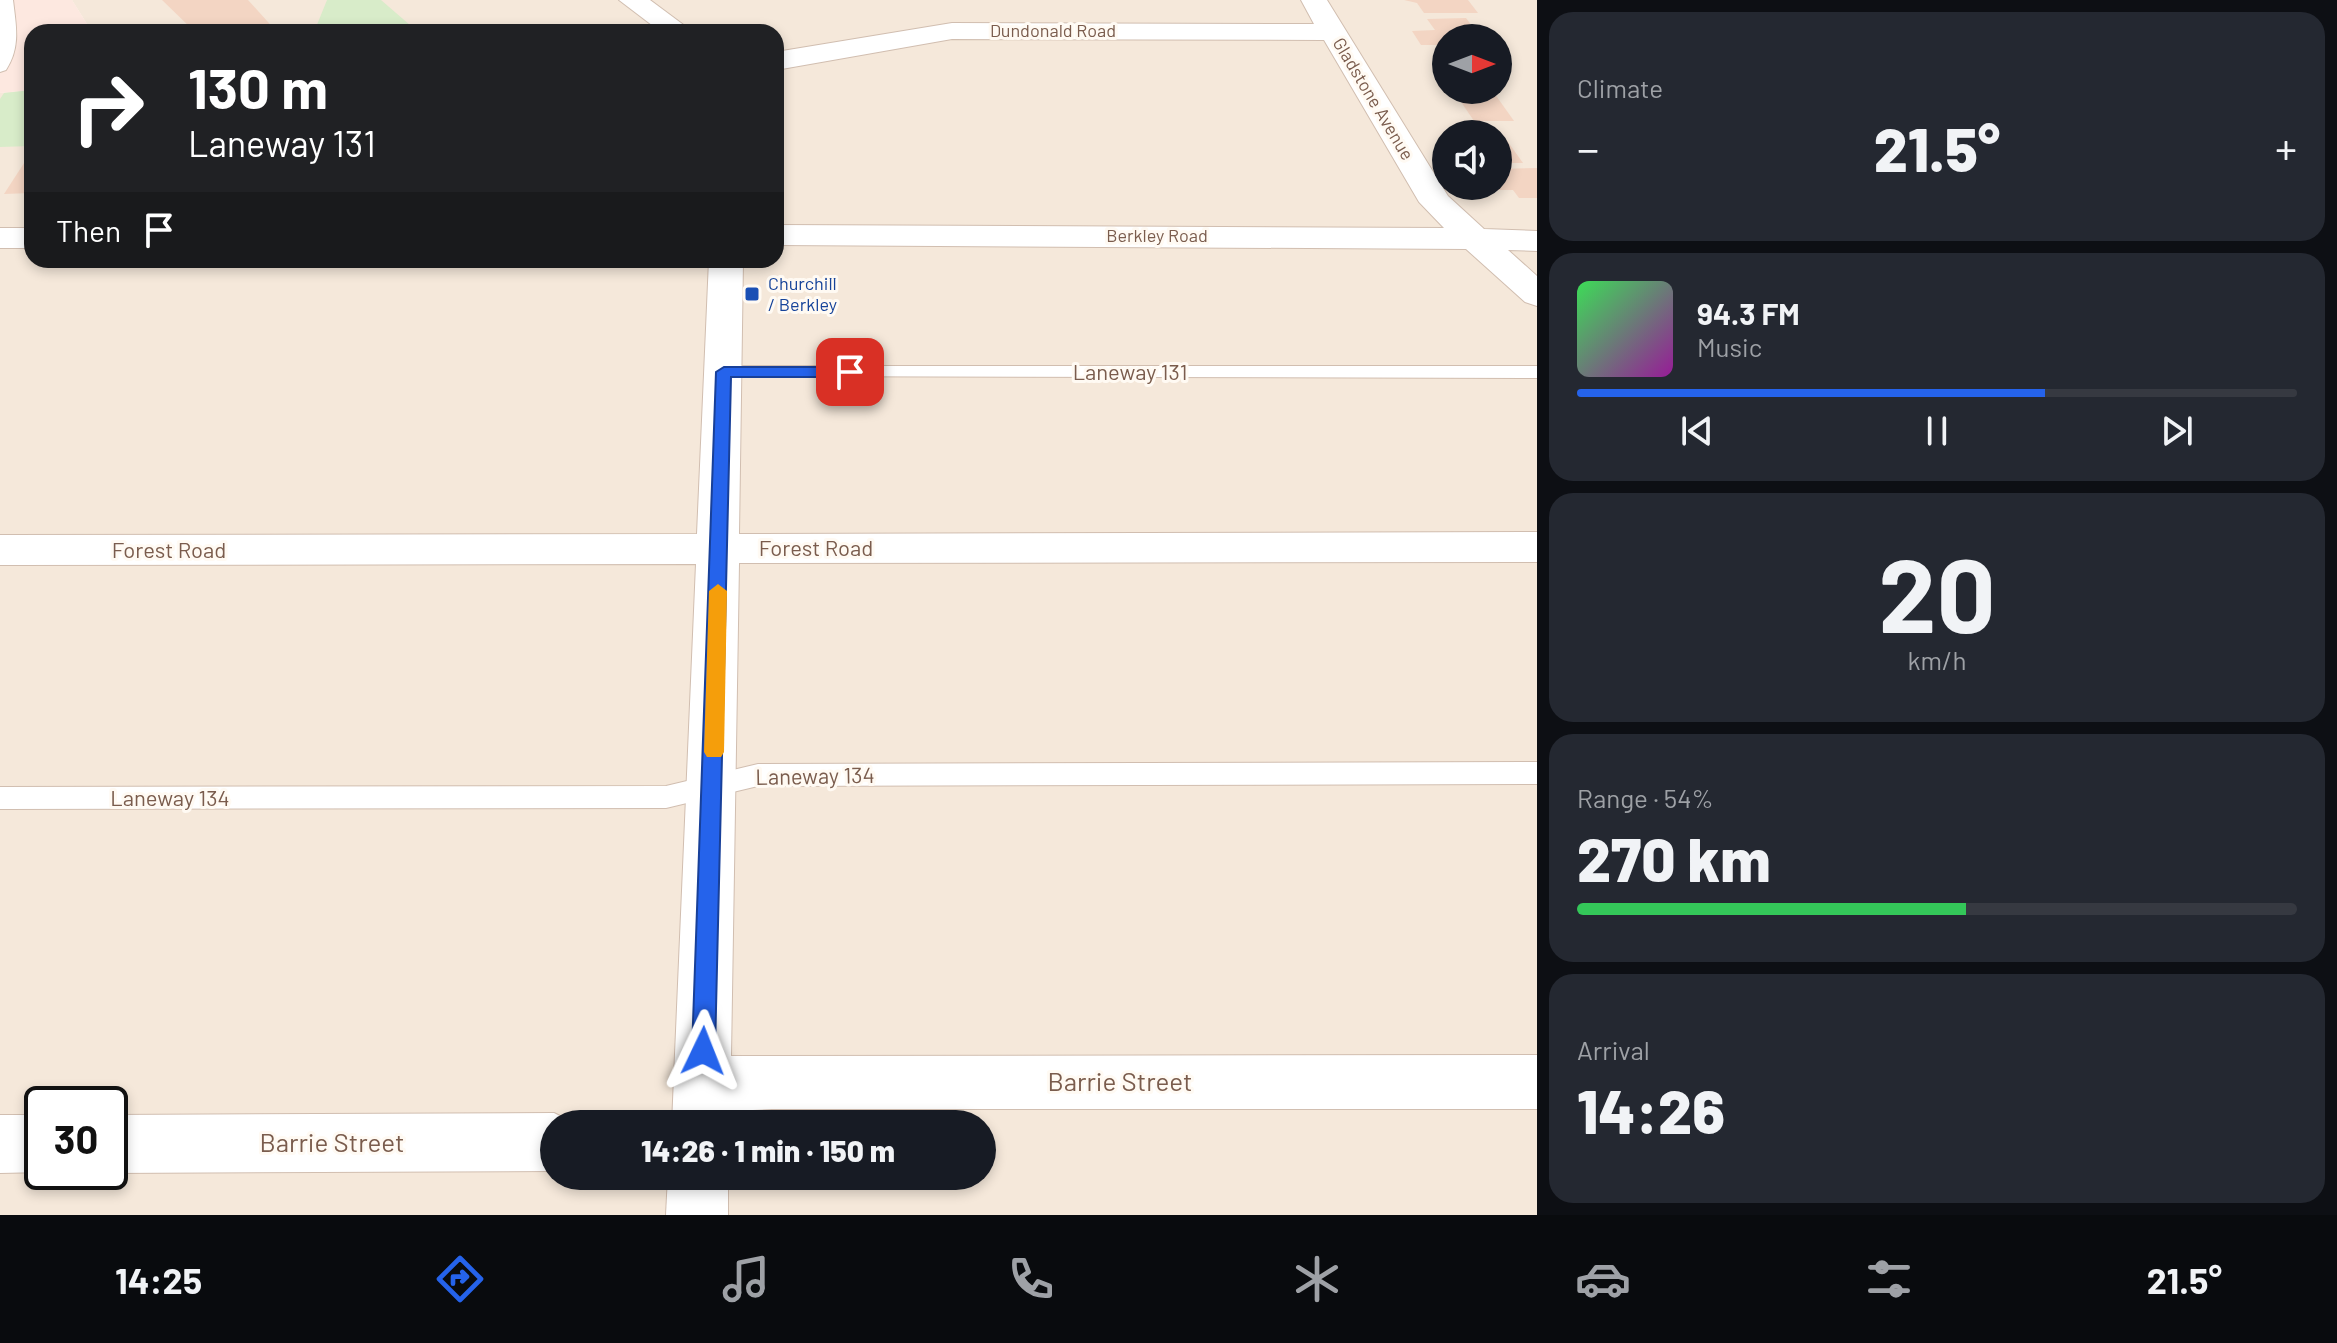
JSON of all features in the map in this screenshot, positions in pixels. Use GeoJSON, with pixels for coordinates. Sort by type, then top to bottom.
{"type":"FeatureCollection","features":[{"type":"Feature","properties":{"kind":"street"},"geometry":{"type":"LineString","coordinates":[[632,0],[667,24]]}},
{"type":"Feature","properties":{"kind":"street","name":"Gladstone Avenue"},"geometry":{"type":"LineString","coordinates":[[1314,0],[1435,202],[1537,295]]}},
{"type":"Feature","properties":{"kind":"street","name":"Dundonald Road"},"geometry":{"type":"LineString","coordinates":[[784,60],[952,31],[1333,32]]}},
{"type":"Feature","properties":{"kind":"street","name":"Berkley Road"},"geometry":{"type":"LineString","coordinates":[[784,235],[1537,241]]}},
{"type":"Feature","properties":{"kind":"street"},"geometry":{"type":"LineString","coordinates":[[0,238],[24,238]]}},
{"type":"Feature","properties":{"kind":"street"},"geometry":{"type":"LineString","coordinates":[[702,1104],[726,268]]}},
{"type":"Feature","properties":{"kind":"street","name":"Forest Road"},"geometry":{"type":"LineString","coordinates":[[0,550],[1537,547]]}},
{"type":"Feature","properties":{"kind":"street","name":"Barrie Street"},"geometry":{"type":"LineString","coordinates":[[702,1104],[772,1082],[1537,1082]]}},
{"type":"Feature","properties":{"kind":"street","name":"Barrie Street"},"geometry":{"type":"LineString","coordinates":[[128,1144],[540,1142]]}},
{"type":"Feature","properties":{"kind":"street"},"geometry":{"type":"LineString","coordinates":[[0,1144],[24,1144]]}},
{"type":"Feature","properties":{"kind":"street"},"geometry":{"type":"LineString","coordinates":[[697,1215],[698,1190]]}},
{"type":"Feature","properties":{"kind":"lane"},"geometry":{"type":"LineString","coordinates":[[0,67],[8,54],[10,24],[6,0]]}},
{"type":"Feature","properties":{"kind":"lane","name":"Laneway 131"},"geometry":{"type":"LineString","coordinates":[[724,372],[1537,372]]}},
{"type":"Feature","properties":{"kind":"lane","name":"Laneway 134"},"geometry":{"type":"LineString","coordinates":[[0,798],[666,797],[758,775],[1537,773]]}},
{"type":"Feature","properties":{"kind":"shaded area"},"geometry":{"type":"Polygon","coordinates":[[[0,0],[72,0],[87,24],[24,24],[24,91],[0,93],[0,0]]]}},
{"type":"Feature","properties":{"kind":"shaded area"},"geometry":{"type":"Polygon","coordinates":[[[72,0],[1537,0],[1537,1215],[0,1215],[0,93],[24,91],[24,268],[784,268],[784,24],[87,24],[72,0]]]}},
{"type":"Feature","properties":{"kind":"green space"},"geometry":{"type":"Polygon","coordinates":[[[327,0],[381,0],[409,24],[317,24],[327,0]]]}},
{"type":"Feature","properties":{"kind":"green space"},"geometry":{"type":"Polygon","coordinates":[[[24,91],[24,146],[0,147],[0,99],[4,93],[24,91]]]}},
{"type":"Feature","properties":{"kind":"building"},"geometry":{"type":"Polygon","coordinates":[[[162,0],[248,0],[270,24],[187,24],[162,0]]]}},
{"type":"Feature","properties":{"kind":"building"},"geometry":{"type":"Polygon","coordinates":[[[1404,0],[1468,0],[1478,13],[1424,13],[1417,3],[1404,0]]]}},
{"type":"Feature","properties":{"kind":"building"},"geometry":{"type":"Polygon","coordinates":[[[1466,18],[1470,24],[1432,26],[1427,19],[1466,18]]]}},
{"type":"Feature","properties":{"kind":"building"},"geometry":{"type":"Polygon","coordinates":[[[1432,30],[1432,45],[1421,45],[1412,31],[1432,30]]]}},
{"type":"Feature","properties":{"kind":"building"},"geometry":{"type":"Polygon","coordinates":[[[1462,104],[1502,104],[1514,121],[1512,120],[1473,120],[1462,104]]]}},
{"type":"Feature","properties":{"kind":"building"},"geometry":{"type":"Polygon","coordinates":[[[1512,148],[1523,163],[1512,163],[1512,148]]]}},
{"type":"Feature","properties":{"kind":"building"},"geometry":{"type":"Polygon","coordinates":[[[24,163],[24,193],[4,194],[24,163]]]}},
{"type":"Feature","properties":{"kind":"building"},"geometry":{"type":"Polygon","coordinates":[[[1537,168],[1537,198],[1519,198],[1512,190],[1512,169],[1537,168]]]}},
{"type":"Feature","properties":{"kind":"slow traffic"},"geometry":{"type":"LineString","coordinates":[[714,752],[718,591]]}},
{"type":"Feature","properties":{"kind":"place","name":"Churchill / Berkley"},"geometry":{"type":"Point","coordinates":[752,294]}},
{"type":"Feature","properties":{"kind":"route"},"geometry":{"type":"LineString","coordinates":[[703,1051],[724,372],[850,372]]}}]}
